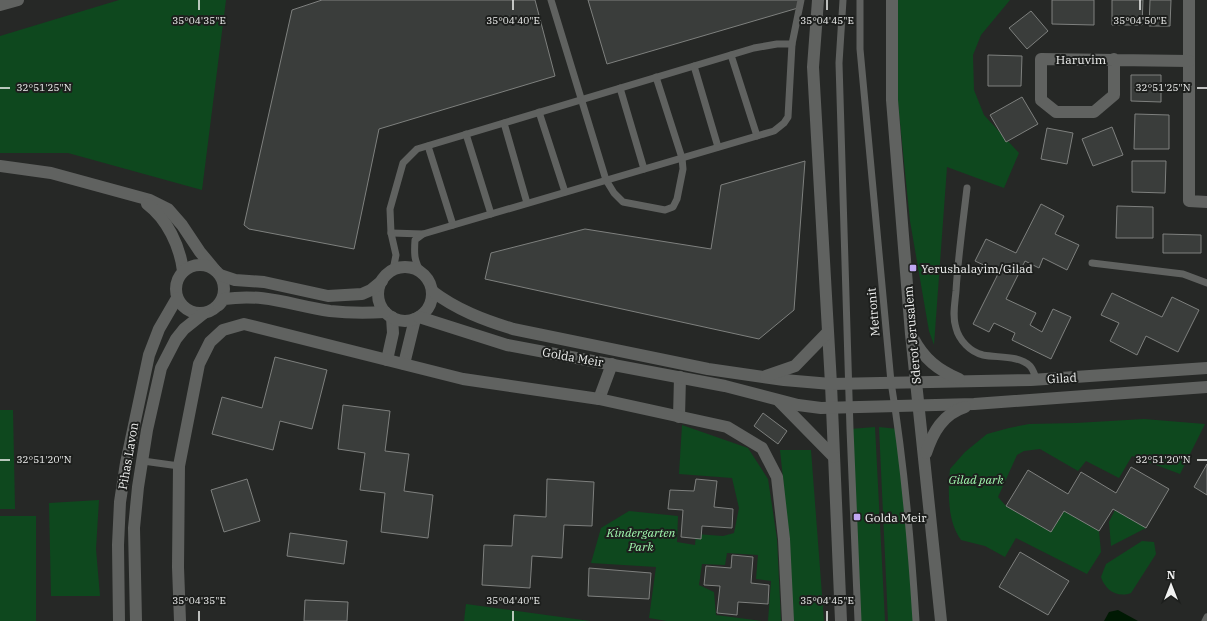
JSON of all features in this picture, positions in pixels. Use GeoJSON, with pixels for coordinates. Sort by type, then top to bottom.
{"type":"FeatureCollection","features":[{"type":"Feature","properties":{"kind":"street"},"geometry":{"type":"LineString","coordinates":[[0,6],[18,0]]}},
{"type":"Feature","properties":{"kind":"street"},"geometry":{"type":"LineString","coordinates":[[818,0],[813,67],[831,384],[841,621]]}},
{"type":"Feature","properties":{"kind":"street","name":"Sderot Jerusalem"},"geometry":{"type":"LineString","coordinates":[[892,0],[892,100],[911,334],[941,621]]}},
{"type":"Feature","properties":{"kind":"street"},"geometry":{"type":"LineString","coordinates":[[1190,0],[1189,201],[1207,202]]}},
{"type":"Feature","properties":{"kind":"street","name":"Haruvim"},"geometry":{"type":"LineString","coordinates":[[1114,59],[1114,95],[1094,112],[1056,112],[1041,100],[1041,59],[1114,59],[1189,61]]}},
{"type":"Feature","properties":{"kind":"street"},"geometry":{"type":"LineString","coordinates":[[0,166],[51,173],[150,200],[168,209],[182,225],[200,252],[223,280],[224,293],[219,305]]}},
{"type":"Feature","properties":{"kind":"street"},"geometry":{"type":"LineString","coordinates":[[136,196],[157,211],[171,234],[179,252],[183,271]]}},
{"type":"Feature","properties":{"kind":"street"},"geometry":{"type":"LineString","coordinates":[[404,364],[417,318],[430,305],[432,292],[427,278],[422,273],[408,267],[393,270],[371,290],[362,294],[328,296],[264,282],[235,280],[202,265],[189,267],[183,271],[176,284],[177,298],[188,310],[196,313],[204,313],[212,310],[224,299],[262,297],[330,310],[389,315],[401,320],[417,318]]}},
{"type":"Feature","properties":{"kind":"street"},"geometry":{"type":"LineString","coordinates":[[382,280],[378,295],[380,304],[389,315],[393,333],[387,360]]}},
{"type":"Feature","properties":{"kind":"street","name":"Golda Meir"},"geometry":{"type":"LineString","coordinates":[[432,292],[458,308],[485,321],[514,329],[708,369],[762,377],[831,384],[916,382]]}},
{"type":"Feature","properties":{"kind":"street","name":"Pihas Lavon"},"geometry":{"type":"LineString","coordinates":[[119,621],[118,545],[120,502],[126,463],[149,355],[159,329],[177,298]]}},
{"type":"Feature","properties":{"kind":"street","name":"Pihas Lavon"},"geometry":{"type":"LineString","coordinates":[[136,621],[134,528],[138,487],[147,430],[161,368],[176,339],[184,329],[204,313]]}},
{"type":"Feature","properties":{"kind":"street","name":"Golda Meir"},"geometry":{"type":"LineString","coordinates":[[417,318],[507,345],[725,386],[778,400],[813,407],[919,406]]}},
{"type":"Feature","properties":{"kind":"street"},"geometry":{"type":"LineString","coordinates":[[180,621],[178,567],[179,466],[199,364],[210,342],[223,330],[244,324],[463,379],[599,399],[727,427],[762,448],[777,477],[784,539],[788,621]]}},
{"type":"Feature","properties":{"kind":"street"},"geometry":{"type":"LineString","coordinates":[[762,377],[795,366],[827,333]]}},
{"type":"Feature","properties":{"kind":"street"},"geometry":{"type":"LineString","coordinates":[[911,334],[917,346],[932,364],[943,372],[964,381]]}},
{"type":"Feature","properties":{"kind":"street"},"geometry":{"type":"LineString","coordinates":[[599,399],[612,364]]}},
{"type":"Feature","properties":{"kind":"street","name":"Gilad"},"geometry":{"type":"LineString","coordinates":[[916,382],[1037,380],[1207,368]]}},
{"type":"Feature","properties":{"kind":"street"},"geometry":{"type":"LineString","coordinates":[[679,417],[680,377]]}},
{"type":"Feature","properties":{"kind":"street","name":"Gilad"},"geometry":{"type":"LineString","coordinates":[[919,406],[974,404],[1207,387]]}},
{"type":"Feature","properties":{"kind":"street"},"geometry":{"type":"LineString","coordinates":[[778,400],[834,457]]}},
{"type":"Feature","properties":{"kind":"street"},"geometry":{"type":"LineString","coordinates":[[924,458],[930,440],[942,421],[951,414],[974,404]]}},
{"type":"Feature","properties":{"kind":"lane"},"geometry":{"type":"LineString","coordinates":[[551,0],[606,180],[614,194],[623,202],[665,210],[673,207],[677,199],[683,169],[682,158],[656,77]]}},
{"type":"Feature","properties":{"kind":"lane"},"geometry":{"type":"LineString","coordinates":[[390,233],[423,234],[774,131],[788,118],[792,44],[801,0]]}},
{"type":"Feature","properties":{"kind":"lane","name":"Metronit"},"geometry":{"type":"LineString","coordinates":[[843,0],[839,63],[858,621]]}},
{"type":"Feature","properties":{"kind":"lane","name":"Metronit"},"geometry":{"type":"LineString","coordinates":[[860,0],[860,49],[891,382],[912,548],[916,621]]}},
{"type":"Feature","properties":{"kind":"lane"},"geometry":{"type":"LineString","coordinates":[[393,270],[396,255],[390,233],[390,209],[402,163],[417,149],[731,55],[764,46],[792,44]]}},
{"type":"Feature","properties":{"kind":"lane"},"geometry":{"type":"LineString","coordinates":[[731,55],[757,136]]}},
{"type":"Feature","properties":{"kind":"lane"},"geometry":{"type":"LineString","coordinates":[[694,66],[718,147]]}},
{"type":"Feature","properties":{"kind":"lane"},"geometry":{"type":"LineString","coordinates":[[620,88],[644,169]]}},
{"type":"Feature","properties":{"kind":"lane"},"geometry":{"type":"LineString","coordinates":[[539,112],[565,192]]}},
{"type":"Feature","properties":{"kind":"lane"},"geometry":{"type":"LineString","coordinates":[[504,123],[527,203]]}},
{"type":"Feature","properties":{"kind":"lane"},"geometry":{"type":"LineString","coordinates":[[466,134],[491,214]]}},
{"type":"Feature","properties":{"kind":"lane"},"geometry":{"type":"LineString","coordinates":[[428,146],[453,225]]}},
{"type":"Feature","properties":{"kind":"lane"},"geometry":{"type":"LineString","coordinates":[[967,188],[954,314],[956,328],[960,339],[968,347],[979,354],[1011,358],[1023,362],[1030,367],[1037,380]]}},
{"type":"Feature","properties":{"kind":"lane"},"geometry":{"type":"LineString","coordinates":[[422,273],[415,263],[414,251],[415,240],[423,234]]}},
{"type":"Feature","properties":{"kind":"lane"},"geometry":{"type":"LineString","coordinates":[[1092,263],[1184,274],[1207,283]]}},
{"type":"Feature","properties":{"kind":"lane"},"geometry":{"type":"LineString","coordinates":[[143,461],[179,466]]}},
{"type":"Feature","properties":{"kind":"lane"},"geometry":{"type":"LineString","coordinates":[[1205,621],[1207,617]]}},
{"type":"Feature","properties":{"kind":"green space"},"geometry":{"type":"Polygon","coordinates":[[[119,0],[226,0],[202,190],[68,153],[0,153],[0,36],[119,0]]]}},
{"type":"Feature","properties":{"kind":"green space"},"geometry":{"type":"Polygon","coordinates":[[[898,0],[1010,0],[981,35],[973,55],[974,90],[984,115],[1019,153],[1004,188],[947,167],[934,345],[929,331],[910,221],[897,93],[898,0]]]}},
{"type":"Feature","properties":{"kind":"green space"},"geometry":{"type":"Polygon","coordinates":[[[0,410],[13,410],[15,509],[0,509],[0,410]]]}},
{"type":"Feature","properties":{"kind":"green space","name":"Gilad park"},"geometry":{"type":"Polygon","coordinates":[[[1144,419],[1205,424],[1180,474],[1132,456],[1119,478],[1086,461],[1078,471],[1040,449],[1024,451],[1017,455],[998,497],[1006,506],[1051,532],[1064,511],[1099,531],[1101,552],[1087,574],[1016,538],[1005,557],[985,546],[961,540],[956,532],[951,515],[949,497],[950,469],[965,452],[987,434],[1029,424],[1144,419]]]}},
{"type":"Feature","properties":{"kind":"green space","name":"Kindergarten Park"},"geometry":{"type":"Polygon","coordinates":[[[682,425],[748,448],[768,479],[777,539],[781,621],[768,621],[771,581],[756,579],[758,555],[727,553],[725,565],[702,564],[699,585],[714,592],[716,615],[762,621],[667,621],[649,618],[656,567],[591,563],[601,528],[629,511],[678,516],[677,542],[695,545],[696,534],[723,536],[734,533],[739,508],[732,478],[679,474],[682,425]]]}},
{"type":"Feature","properties":{"kind":"green space"},"geometry":{"type":"Polygon","coordinates":[[[875,427],[885,621],[856,621],[850,429],[875,427]]]}},
{"type":"Feature","properties":{"kind":"green space"},"geometry":{"type":"Polygon","coordinates":[[[879,427],[898,429],[916,621],[888,621],[879,427]]]}},
{"type":"Feature","properties":{"kind":"green space"},"geometry":{"type":"Polygon","coordinates":[[[780,450],[811,450],[824,621],[792,621],[784,488],[780,450]]]}},
{"type":"Feature","properties":{"kind":"green space"},"geometry":{"type":"Polygon","coordinates":[[[99,500],[96,549],[100,596],[51,596],[49,503],[99,500]]]}},
{"type":"Feature","properties":{"kind":"green space"},"geometry":{"type":"Polygon","coordinates":[[[1115,510],[1146,528],[1111,546],[1109,522],[1115,510]]]}},
{"type":"Feature","properties":{"kind":"green space"},"geometry":{"type":"Polygon","coordinates":[[[0,516],[36,516],[36,621],[0,621],[0,516]]]}},
{"type":"Feature","properties":{"kind":"green space"},"geometry":{"type":"Polygon","coordinates":[[[1142,541],[1154,542],[1156,554],[1131,593],[1116,594],[1112,592],[1105,586],[1101,577],[1106,564],[1142,541]]]}},
{"type":"Feature","properties":{"kind":"green space"},"geometry":{"type":"Polygon","coordinates":[[[466,604],[590,621],[464,621],[466,604]]]}},
{"type":"Feature","properties":{"kind":"shaded area"},"geometry":{"type":"Polygon","coordinates":[[[1118,610],[1138,621],[1104,621],[1109,612],[1118,610]]]}},
{"type":"Feature","properties":{"kind":"building"},"geometry":{"type":"Polygon","coordinates":[[[322,0],[535,0],[555,76],[379,129],[354,249],[249,229],[244,225],[292,10],[322,0]]]}},
{"type":"Feature","properties":{"kind":"building"},"geometry":{"type":"Polygon","coordinates":[[[588,0],[800,0],[798,8],[607,64],[588,0]]]}},
{"type":"Feature","properties":{"kind":"building"},"geometry":{"type":"Polygon","coordinates":[[[1052,0],[1094,0],[1094,25],[1052,24],[1052,0]]]}},
{"type":"Feature","properties":{"kind":"building"},"geometry":{"type":"Polygon","coordinates":[[[1112,0],[1143,0],[1142,25],[1112,25],[1112,0]]]}},
{"type":"Feature","properties":{"kind":"building"},"geometry":{"type":"Polygon","coordinates":[[[1150,0],[1171,0],[1170,26],[1149,26],[1150,0]]]}},
{"type":"Feature","properties":{"kind":"building"},"geometry":{"type":"Polygon","coordinates":[[[1031,11],[1048,31],[1027,49],[1009,28],[1031,11]]]}},
{"type":"Feature","properties":{"kind":"building"},"geometry":{"type":"Polygon","coordinates":[[[988,55],[1022,56],[1021,86],[988,86],[988,55]]]}},
{"type":"Feature","properties":{"kind":"building"},"geometry":{"type":"Polygon","coordinates":[[[1131,75],[1161,75],[1161,102],[1131,101],[1131,75]]]}},
{"type":"Feature","properties":{"kind":"building"},"geometry":{"type":"Polygon","coordinates":[[[1022,97],[1038,124],[1006,142],[990,115],[1022,97]]]}},
{"type":"Feature","properties":{"kind":"building"},"geometry":{"type":"Polygon","coordinates":[[[1135,114],[1169,115],[1169,149],[1134,149],[1135,114]]]}},
{"type":"Feature","properties":{"kind":"building"},"geometry":{"type":"Polygon","coordinates":[[[1112,127],[1123,155],[1093,166],[1082,139],[1112,127]]]}},
{"type":"Feature","properties":{"kind":"building"},"geometry":{"type":"Polygon","coordinates":[[[1047,128],[1073,133],[1067,164],[1041,159],[1047,128]]]}},
{"type":"Feature","properties":{"kind":"building"},"geometry":{"type":"Polygon","coordinates":[[[805,161],[794,310],[759,339],[485,279],[491,253],[585,229],[711,249],[721,185],[805,161]]]}},
{"type":"Feature","properties":{"kind":"building"},"geometry":{"type":"Polygon","coordinates":[[[1132,161],[1166,161],[1165,193],[1132,192],[1132,161]]]}},
{"type":"Feature","properties":{"kind":"building"},"geometry":{"type":"Polygon","coordinates":[[[1041,204],[1064,216],[1055,234],[1079,245],[1067,270],[1043,258],[1039,268],[1025,261],[1006,299],[1036,313],[1030,325],[1042,332],[1053,309],[1071,317],[1051,359],[1012,340],[1015,333],[994,323],[989,332],[973,324],[999,272],[975,261],[986,239],[1016,253],[1041,204]]]}},
{"type":"Feature","properties":{"kind":"building"},"geometry":{"type":"Polygon","coordinates":[[[1117,206],[1153,207],[1153,238],[1116,238],[1117,206]]]}},
{"type":"Feature","properties":{"kind":"building"},"geometry":{"type":"Polygon","coordinates":[[[1163,234],[1201,235],[1201,253],[1163,253],[1163,234]]]}},
{"type":"Feature","properties":{"kind":"building"},"geometry":{"type":"Polygon","coordinates":[[[1112,293],[1162,317],[1172,297],[1199,310],[1178,352],[1146,336],[1137,355],[1110,341],[1119,323],[1101,315],[1112,293]]]}},
{"type":"Feature","properties":{"kind":"building"},"geometry":{"type":"Polygon","coordinates":[[[275,357],[327,370],[312,429],[280,421],[273,450],[212,434],[222,397],[262,408],[275,357]]]}},
{"type":"Feature","properties":{"kind":"building"},"geometry":{"type":"Polygon","coordinates":[[[343,405],[390,411],[385,451],[409,454],[404,491],[433,495],[428,538],[381,532],[385,493],[360,490],[365,453],[338,449],[343,405]]]}},
{"type":"Feature","properties":{"kind":"building"},"geometry":{"type":"Polygon","coordinates":[[[763,413],[787,431],[778,444],[754,426],[763,413]]]}},
{"type":"Feature","properties":{"kind":"building"},"geometry":{"type":"Polygon","coordinates":[[[1207,464],[1207,495],[1194,487],[1207,464]]]}},
{"type":"Feature","properties":{"kind":"building"},"geometry":{"type":"Polygon","coordinates":[[[1131,467],[1169,489],[1146,528],[1113,509],[1099,531],[1064,511],[1051,532],[1006,506],[1028,470],[1068,494],[1081,472],[1116,493],[1131,467]]]}},
{"type":"Feature","properties":{"kind":"building"},"geometry":{"type":"Polygon","coordinates":[[[247,479],[260,521],[224,532],[211,490],[247,479]]]}},
{"type":"Feature","properties":{"kind":"building"},"geometry":{"type":"Polygon","coordinates":[[[547,479],[594,482],[592,526],[564,525],[562,558],[532,556],[530,588],[482,585],[484,545],[512,546],[514,515],[546,517],[547,479]]]}},
{"type":"Feature","properties":{"kind":"building"},"geometry":{"type":"Polygon","coordinates":[[[696,479],[717,481],[714,507],[733,509],[732,528],[702,526],[701,539],[681,537],[683,510],[668,509],[670,490],[694,491],[696,479]]]}},
{"type":"Feature","properties":{"kind":"building"},"geometry":{"type":"Polygon","coordinates":[[[290,533],[347,541],[344,564],[287,556],[290,533]]]}},
{"type":"Feature","properties":{"kind":"building"},"geometry":{"type":"Polygon","coordinates":[[[1020,552],[1069,581],[1048,615],[999,587],[1020,552]]]}},
{"type":"Feature","properties":{"kind":"building"},"geometry":{"type":"Polygon","coordinates":[[[732,555],[753,557],[751,583],[769,585],[768,604],[738,602],[737,615],[717,613],[720,586],[704,585],[706,566],[731,568],[732,555]]]}},
{"type":"Feature","properties":{"kind":"building"},"geometry":{"type":"Polygon","coordinates":[[[589,568],[651,573],[649,599],[588,596],[589,568]]]}},
{"type":"Feature","properties":{"kind":"building"},"geometry":{"type":"Polygon","coordinates":[[[305,600],[348,602],[347,621],[304,621],[305,600]]]}},
{"type":"Feature","properties":{"kind":"place","name":"Yerushalayim/Gilad"},"geometry":{"type":"Point","coordinates":[913,268]}},
{"type":"Feature","properties":{"kind":"place","name":"Golda Meir"},"geometry":{"type":"Point","coordinates":[857,517]}}]}
